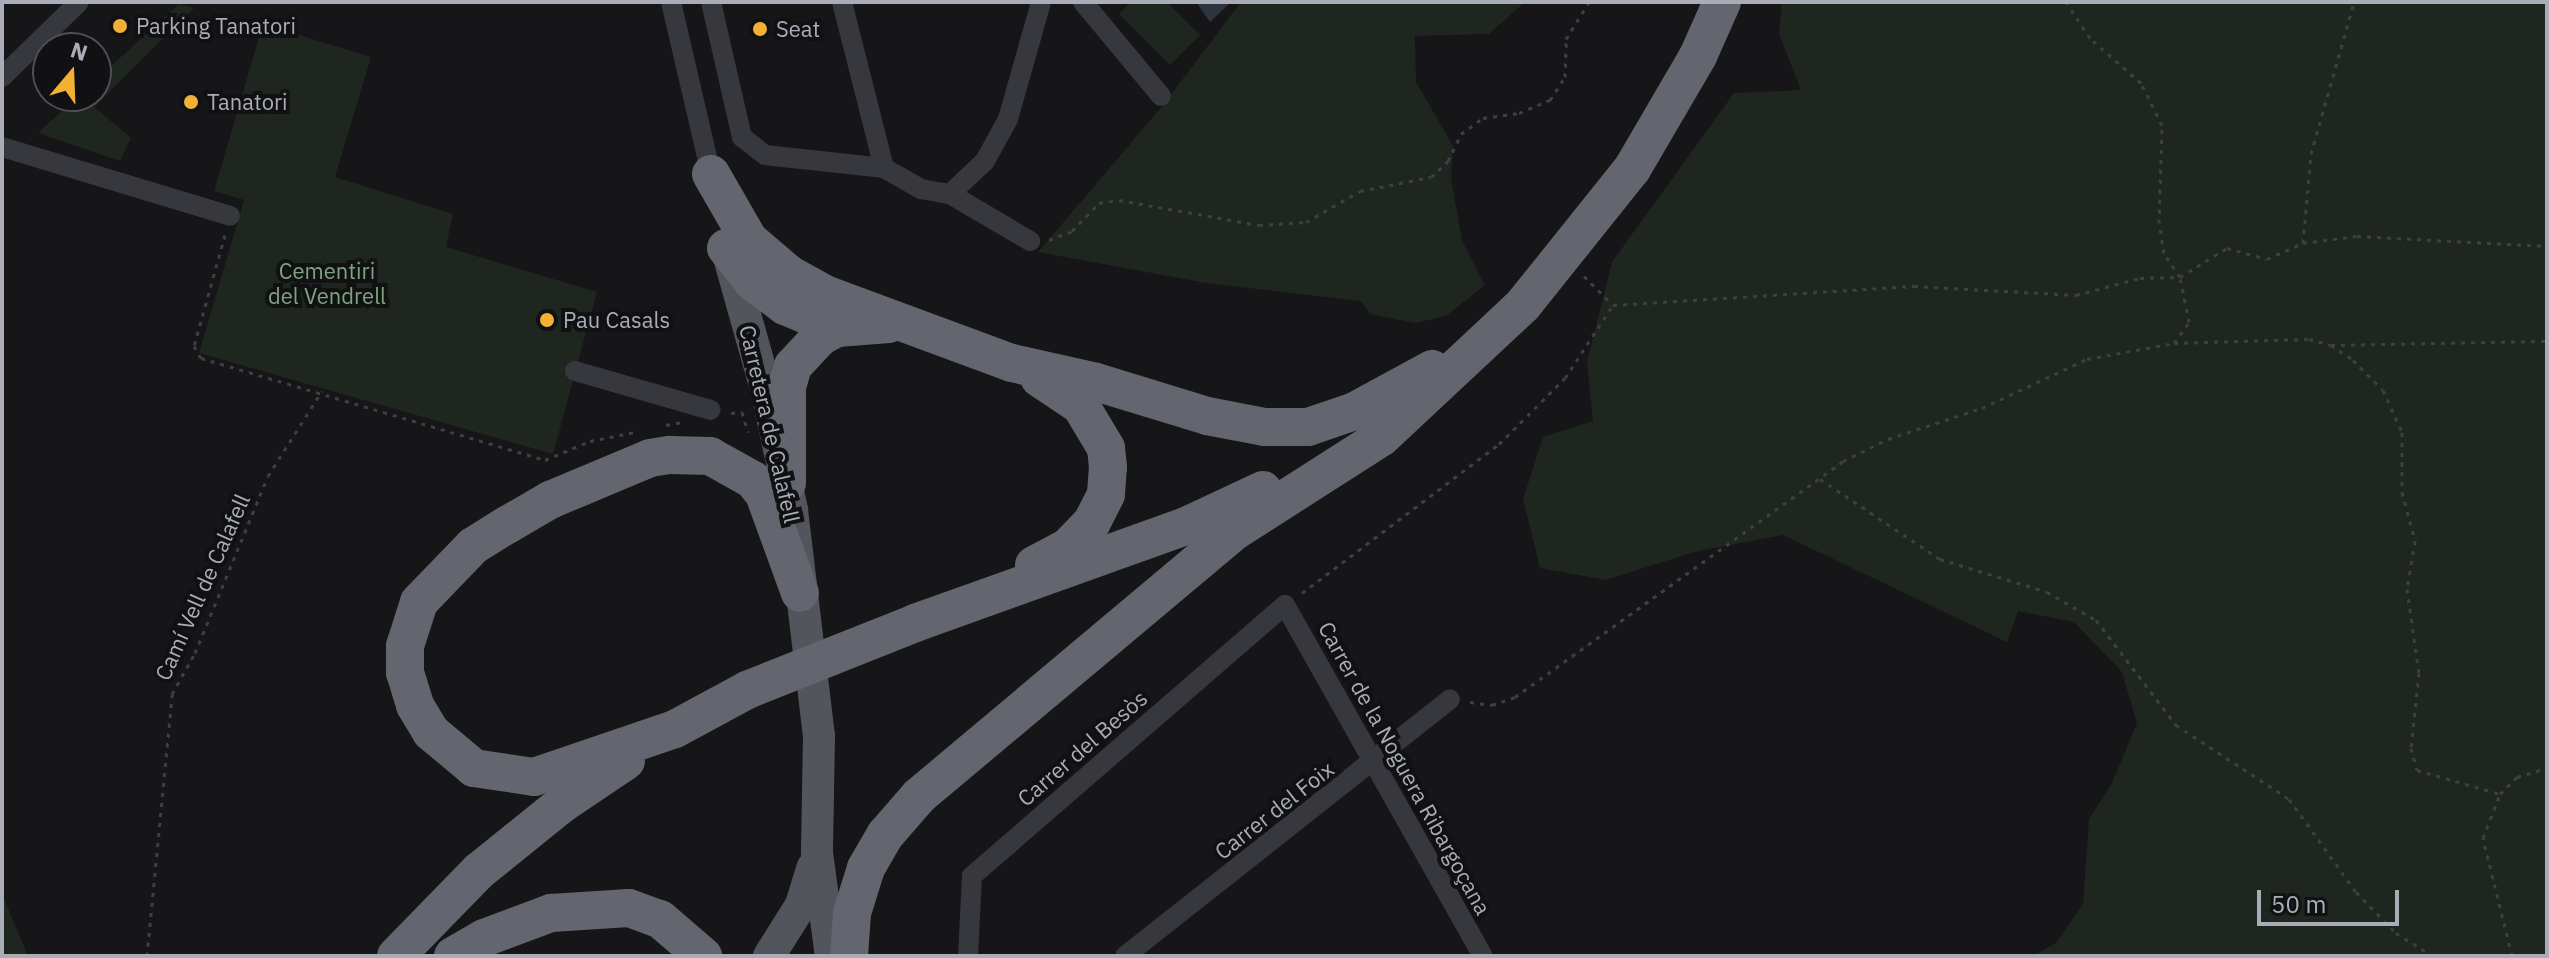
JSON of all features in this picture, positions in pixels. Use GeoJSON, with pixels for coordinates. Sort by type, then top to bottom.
{"type":"FeatureCollection","features":[{"type":"Feature","properties":{"kind":"highway"},"geometry":{"type":"LineString","coordinates":[[396,956],[479,871],[526,833],[675,729],[747,690],[915,623],[1186,526],[1270,486],[1353,440],[1431,385],[1523,305],[1565,257],[1661,123],[1722,2]]}},
{"type":"Feature","properties":{"kind":"highway"},"geometry":{"type":"LineString","coordinates":[[711,174],[749,240],[789,274],[897,324],[1012,363],[1234,423],[1308,427],[1355,411],[1474,348]]}},
{"type":"Feature","properties":{"kind":"highway"},"geometry":{"type":"LineString","coordinates":[[726,248],[753,282],[785,306],[837,328]]}},
{"type":"Feature","properties":{"kind":"highway"},"geometry":{"type":"LineString","coordinates":[[787,483],[787,387],[793,366],[820,337],[837,328],[897,324]]}},
{"type":"Feature","properties":{"kind":"highway"},"geometry":{"type":"LineString","coordinates":[[979,601],[1069,546],[1092,522],[1106,494],[1106,448],[1094,423],[1054,387],[1012,363]]}},
{"type":"Feature","properties":{"kind":"highway"},"geometry":{"type":"LineString","coordinates":[[849,956],[852,913],[866,868],[886,834],[919,796],[1235,531],[1382,437],[1431,385]]}},
{"type":"Feature","properties":{"kind":"highway"},"geometry":{"type":"LineString","coordinates":[[675,729],[534,777],[474,768],[431,732],[415,705],[405,673],[405,646],[419,602],[443,572],[473,546],[550,500],[650,458],[710,456],[734,466],[764,494],[800,593]]}},
{"type":"Feature","properties":{"kind":"highway"},"geometry":{"type":"LineString","coordinates":[[453,956],[484,938],[551,913],[617,908],[660,919],[703,956]]}},
{"type":"Feature","properties":{"kind":"main road","name":"Carretera de Calafell"},"geometry":{"type":"LineString","coordinates":[[711,174],[726,248],[787,483],[819,735],[817,853],[831,956]]}},
{"type":"Feature","properties":{"kind":"main road","name":"Carretera de Calafell"},"geometry":{"type":"LineString","coordinates":[[769,956],[801,905],[817,853]]}},
{"type":"Feature","properties":{"kind":"street"},"geometry":{"type":"LineString","coordinates":[[2,77],[79,2]]}},
{"type":"Feature","properties":{"kind":"street","name":"Carretera de Calafell"},"geometry":{"type":"LineString","coordinates":[[671,2],[711,174]]}},
{"type":"Feature","properties":{"kind":"street"},"geometry":{"type":"LineString","coordinates":[[711,2],[742,137],[765,155],[884,168],[921,189],[950,194],[1030,241]]}},
{"type":"Feature","properties":{"kind":"street"},"geometry":{"type":"LineString","coordinates":[[842,2],[884,168]]}},
{"type":"Feature","properties":{"kind":"street"},"geometry":{"type":"LineString","coordinates":[[950,194],[985,161],[1008,119],[1041,2]]}},
{"type":"Feature","properties":{"kind":"street"},"geometry":{"type":"LineString","coordinates":[[1083,2],[1161,96]]}},
{"type":"Feature","properties":{"kind":"street"},"geometry":{"type":"LineString","coordinates":[[2,147],[230,216]]}},
{"type":"Feature","properties":{"kind":"street"},"geometry":{"type":"LineString","coordinates":[[575,371],[721,414]]}},
{"type":"Feature","properties":{"kind":"street","name":"Carrer de la Noguera Ribargoçana"},"geometry":{"type":"LineString","coordinates":[[1285,605],[1483,956]]}},
{"type":"Feature","properties":{"kind":"street","name":"Carrer del Besòs"},"geometry":{"type":"LineString","coordinates":[[968,956],[972,876],[1285,605]]}},
{"type":"Feature","properties":{"kind":"street","name":"Carrer del Foix"},"geometry":{"type":"LineString","coordinates":[[1125,956],[1376,762],[1450,699]]}},
{"type":"Feature","properties":{"kind":"path"},"geometry":{"type":"LineString","coordinates":[[1030,241],[1059,239],[1072,231],[1099,203],[1119,200],[1259,225],[1306,222],[1360,191],[1431,177],[1448,161],[1461,134],[1483,118],[1519,113],[1550,100],[1565,77],[1566,39],[1589,2]]}},
{"type":"Feature","properties":{"kind":"path"},"geometry":{"type":"LineString","coordinates":[[2066,2],[2090,38],[2153,99],[2162,125],[2159,223],[2164,253],[2180,277],[2189,322],[2174,343]]}},
{"type":"Feature","properties":{"kind":"path"},"geometry":{"type":"LineString","coordinates":[[2303,243],[2311,154],[2354,2]]}},
{"type":"Feature","properties":{"kind":"path"},"geometry":{"type":"LineString","coordinates":[[230,216],[195,355],[545,460],[590,441],[646,429]]}},
{"type":"Feature","properties":{"kind":"path"},"geometry":{"type":"LineString","coordinates":[[1565,257],[1613,305],[1914,286],[2076,295],[2140,278],[2180,277],[2227,248],[2267,259],[2303,243],[2357,236],[2547,246]]}},
{"type":"Feature","properties":{"kind":"path"},"geometry":{"type":"LineString","coordinates":[[1285,605],[1499,444],[1565,378],[1613,305]]}},
{"type":"Feature","properties":{"kind":"path"},"geometry":{"type":"LineString","coordinates":[[1450,699],[1492,705],[1515,697],[1694,564],[1843,461],[1888,439],[1982,408],[2087,359],[2174,343],[2309,339],[2331,345],[2547,341]]}},
{"type":"Feature","properties":{"kind":"path"},"geometry":{"type":"LineString","coordinates":[[2331,345],[2383,390],[2402,432],[2402,492],[2415,541],[2407,589],[2418,661],[2411,748],[2417,770],[2500,794]]}},
{"type":"Feature","properties":{"kind":"path","name":"Camí Vell de Calafell"},"geometry":{"type":"LineString","coordinates":[[147,956],[172,694],[195,653],[268,476],[322,391]]}},
{"type":"Feature","properties":{"kind":"path"},"geometry":{"type":"LineString","coordinates":[[721,414],[742,412],[750,441],[734,466]]}},
{"type":"Feature","properties":{"kind":"path"},"geometry":{"type":"LineString","coordinates":[[660,426],[688,421]]}},
{"type":"Feature","properties":{"kind":"path"},"geometry":{"type":"LineString","coordinates":[[1820,479],[1940,559],[2047,592],[2096,620],[2176,725],[2289,799],[2356,892],[2396,933],[2433,956]]}},
{"type":"Feature","properties":{"kind":"path"},"geometry":{"type":"LineString","coordinates":[[2512,956],[2483,838],[2500,794],[2517,777],[2547,768]]}},
{"type":"Feature","properties":{"kind":"green space"},"geometry":{"type":"Polygon","coordinates":[[[1131,2],[1167,2],[1200,35],[1170,65],[1119,14],[1131,2]]]}},
{"type":"Feature","properties":{"kind":"green space"},"geometry":{"type":"Polygon","coordinates":[[[1241,2],[1525,2],[1489,34],[1415,36],[1416,82],[1453,146],[1451,178],[1462,241],[1485,285],[1446,316],[1415,323],[1370,314],[1361,301],[1206,283],[1038,252],[1160,109],[1241,2]]]}},
{"type":"Feature","properties":{"kind":"green space"},"geometry":{"type":"Polygon","coordinates":[[[1782,2],[2547,2],[2547,956],[2033,956],[2056,943],[2083,904],[2089,819],[2112,783],[2137,723],[2122,672],[2074,622],[2018,611],[2007,642],[1783,535],[1694,552],[1606,580],[1540,568],[1523,499],[1543,437],[1593,421],[1587,362],[1612,262],[1734,93],[1801,90],[1779,34],[1782,2]]]}},
{"type":"Feature","properties":{"kind":"green space"},"geometry":{"type":"Polygon","coordinates":[[[179,4],[194,8],[112,89],[112,65],[179,4]]]}},
{"type":"Feature","properties":{"kind":"green space","name":"Cementiri del Vendrell"},"geometry":{"type":"Polygon","coordinates":[[[263,24],[371,57],[335,177],[453,214],[446,247],[597,292],[553,454],[199,353],[244,200],[214,191],[263,24]]]}},
{"type":"Feature","properties":{"kind":"green space"},"geometry":{"type":"Polygon","coordinates":[[[61,112],[100,112],[131,138],[120,161],[38,133],[61,112]]]}},
{"type":"Feature","properties":{"kind":"green space"},"geometry":{"type":"Polygon","coordinates":[[[2,894],[28,956],[2,956],[2,894]]]}},
{"type":"Feature","properties":{"kind":"shaded area"},"geometry":{"type":"Polygon","coordinates":[[[1196,2],[1231,2],[1210,22],[1196,2]]]}},
{"type":"Feature","properties":{"kind":"place","name":"Parking Tanatori"},"geometry":{"type":"Point","coordinates":[120,26]}},
{"type":"Feature","properties":{"kind":"place","name":"Seat"},"geometry":{"type":"Point","coordinates":[760,29]}},
{"type":"Feature","properties":{"kind":"place","name":"Tanatori"},"geometry":{"type":"Point","coordinates":[191,102]}},
{"type":"Feature","properties":{"kind":"place","name":"Pau Casals"},"geometry":{"type":"Point","coordinates":[547,320]}}]}
